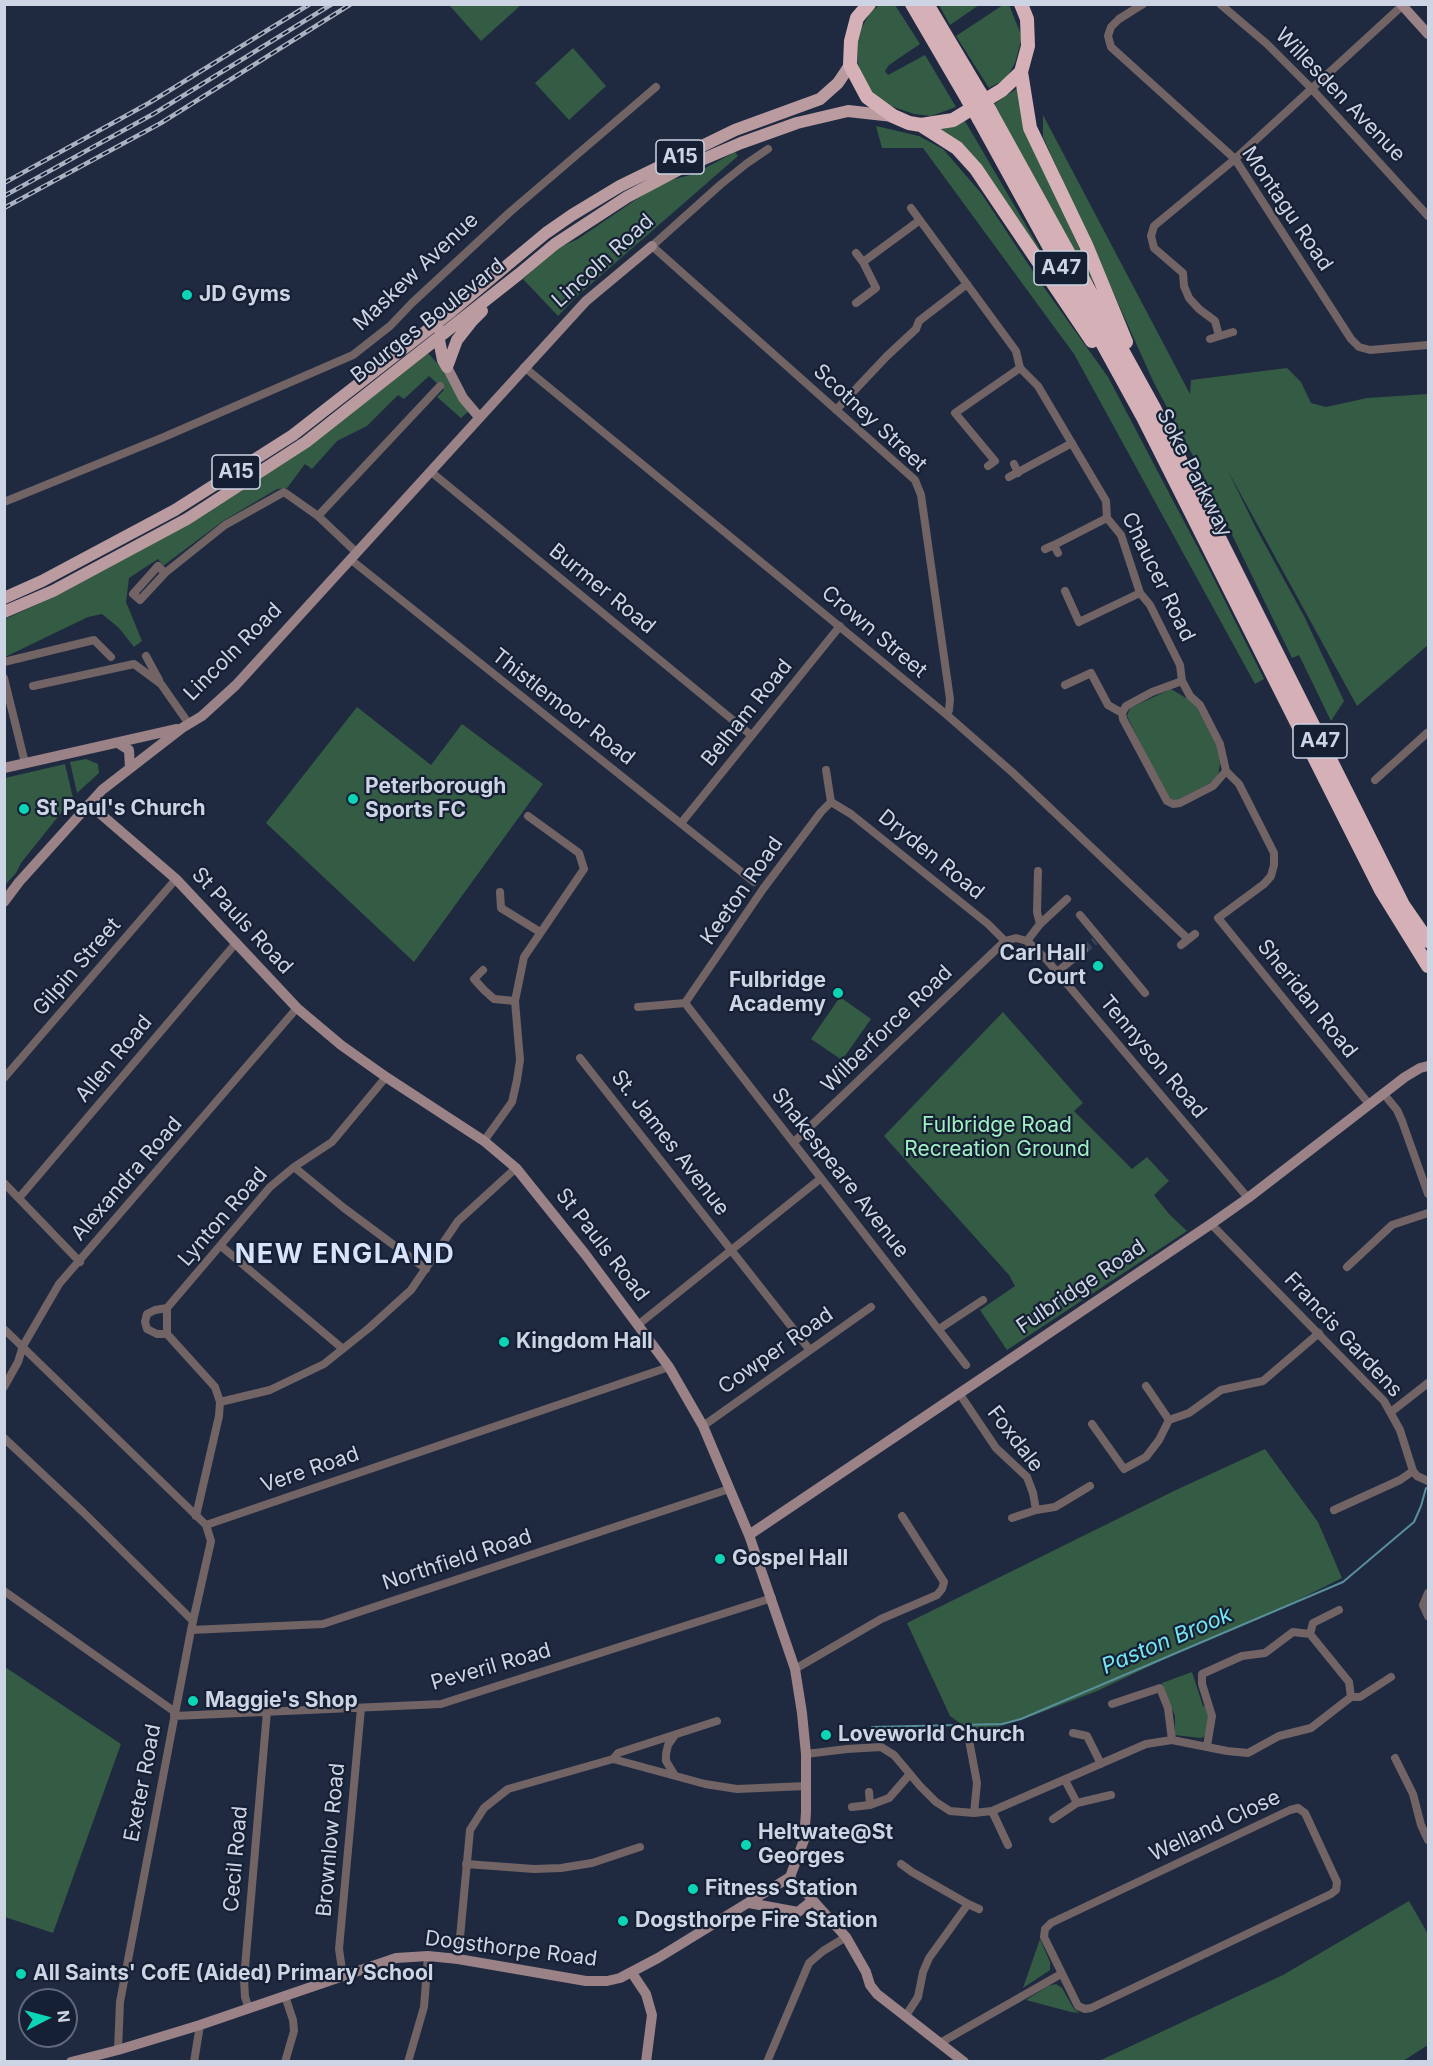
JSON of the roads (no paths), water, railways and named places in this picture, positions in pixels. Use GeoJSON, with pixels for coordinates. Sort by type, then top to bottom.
{"type":"FeatureCollection","features":[{"type":"Feature","properties":{"kind":"highway"},"geometry":{"type":"LineString","coordinates":[[868,4],[856,11],[850,65],[867,97],[893,116],[921,125],[953,120],[1002,90],[1021,72],[1028,46],[1027,19],[1021,4]]}},
{"type":"Feature","properties":{"kind":"highway","name":"Soke Parkway"},"geometry":{"type":"LineString","coordinates":[[912,4],[974,96]]}},
{"type":"Feature","properties":{"kind":"highway","name":"Soke Parkway"},"geometry":{"type":"LineString","coordinates":[[927,4],[974,96],[1148,413],[1403,905],[1428,941]]}},
{"type":"Feature","properties":{"kind":"highway"},"geometry":{"type":"LineString","coordinates":[[1027,19],[1033,4]]}},
{"type":"Feature","properties":{"kind":"highway","name":"A47"},"geometry":{"type":"LineString","coordinates":[[1021,72],[1030,129],[1086,245],[1148,413]]}},
{"type":"Feature","properties":{"kind":"highway","name":"A47"},"geometry":{"type":"LineString","coordinates":[[921,125],[957,148],[976,169],[1148,413]]}},
{"type":"Feature","properties":{"kind":"highway","name":"Soke Parkway"},"geometry":{"type":"LineString","coordinates":[[1148,413],[1366,861],[1381,890],[1428,966]]}},
{"type":"Feature","properties":{"kind":"main road","name":"Bourges Boulevard"},"geometry":{"type":"LineString","coordinates":[[5,597],[175,510],[294,435],[572,215],[620,186],[735,130],[820,99],[838,83],[850,65]]}},
{"type":"Feature","properties":{"kind":"main road","name":"Bourges Boulevard"},"geometry":{"type":"LineString","coordinates":[[8,611],[53,591],[187,519],[306,442],[555,244],[627,196],[678,170],[741,143],[797,123],[848,111],[893,116]]}},
{"type":"Feature","properties":{"kind":"main road"},"geometry":{"type":"LineString","coordinates":[[447,367],[457,340],[472,321],[519,274]]}},
{"type":"Feature","properties":{"kind":"main road"},"geometry":{"type":"LineString","coordinates":[[446,316],[439,340],[443,360],[447,367]]}},
{"type":"Feature","properties":{"kind":"street","name":"Montagu Road"},"geometry":{"type":"LineString","coordinates":[[1143,4],[1119,19],[1111,27],[1108,36],[1111,47],[1235,159],[1351,339],[1359,347],[1370,350],[1428,345]]}},
{"type":"Feature","properties":{"kind":"street","name":"Willesden Avenue"},"geometry":{"type":"LineString","coordinates":[[1220,4],[1267,44],[1311,88],[1428,216]]}},
{"type":"Feature","properties":{"kind":"street"},"geometry":{"type":"LineString","coordinates":[[1219,336],[1215,321],[1189,298],[1184,286],[1183,273],[1154,248],[1151,236],[1154,226],[1235,159],[1403,5],[1428,34]]}},
{"type":"Feature","properties":{"kind":"street","name":"Maskew Avenue"},"geometry":{"type":"LineString","coordinates":[[4,502],[164,437],[352,355],[390,326],[510,212],[656,87]]}},
{"type":"Feature","properties":{"kind":"street","name":"Lincoln Road"},"geometry":{"type":"LineString","coordinates":[[4,902],[19,882],[102,790],[202,716],[236,685],[586,301],[720,185],[768,149]]}},
{"type":"Feature","properties":{"kind":"street","name":"Chaucer Road"},"geometry":{"type":"LineString","coordinates":[[911,208],[1016,351],[1020,368],[1038,386],[1106,501],[1107,518],[1121,535],[1140,593],[1150,605],[1180,665],[1182,681],[1190,696],[1200,705],[1220,744],[1226,771],[1239,784],[1274,854],[1271,876],[1264,884],[1218,918]]}},
{"type":"Feature","properties":{"kind":"street"},"geometry":{"type":"LineString","coordinates":[[863,262],[920,220]]}},
{"type":"Feature","properties":{"kind":"street","name":"Scotney Street"},"geometry":{"type":"LineString","coordinates":[[652,246],[915,480],[921,495],[950,699],[947,715]]}},
{"type":"Feature","properties":{"kind":"street"},"geometry":{"type":"LineString","coordinates":[[856,253],[876,288],[856,303]]}},
{"type":"Feature","properties":{"kind":"street"},"geometry":{"type":"LineString","coordinates":[[837,410],[886,356],[916,329],[919,321],[967,284]]}},
{"type":"Feature","properties":{"kind":"street"},"geometry":{"type":"LineString","coordinates":[[1210,339],[1233,332]]}},
{"type":"Feature","properties":{"kind":"street"},"geometry":{"type":"LineString","coordinates":[[447,367],[463,398],[479,417]]}},
{"type":"Feature","properties":{"kind":"street","name":"Crown Street"},"geometry":{"type":"LineString","coordinates":[[524,367],[840,626],[1012,772],[1192,937],[1181,945]]}},
{"type":"Feature","properties":{"kind":"street"},"geometry":{"type":"LineString","coordinates":[[988,466],[994,461],[955,413],[1020,368]]}},
{"type":"Feature","properties":{"kind":"street"},"geometry":{"type":"LineString","coordinates":[[318,516],[440,386]]}},
{"type":"Feature","properties":{"kind":"street"},"geometry":{"type":"LineString","coordinates":[[1009,477],[1072,442]]}},
{"type":"Feature","properties":{"kind":"street"},"geometry":{"type":"LineString","coordinates":[[1014,464],[1018,473]]}},
{"type":"Feature","properties":{"kind":"street","name":"Burmer Road"},"geometry":{"type":"LineString","coordinates":[[430,471],[751,735]]}},
{"type":"Feature","properties":{"kind":"street","name":"Thistlemoor Road"},"geometry":{"type":"LineString","coordinates":[[165,573],[225,525],[284,492],[318,516],[353,555],[582,746],[682,822],[754,882]]}},
{"type":"Feature","properties":{"kind":"street"},"geometry":{"type":"LineString","coordinates":[[1045,549],[1107,518]]}},
{"type":"Feature","properties":{"kind":"street"},"geometry":{"type":"LineString","coordinates":[[1054,545],[1058,553]]}},
{"type":"Feature","properties":{"kind":"street"},"geometry":{"type":"LineString","coordinates":[[1065,591],[1079,621],[1140,593]]}},
{"type":"Feature","properties":{"kind":"street","name":"Belham Road"},"geometry":{"type":"LineString","coordinates":[[682,822],[840,626]]}},
{"type":"Feature","properties":{"kind":"street"},"geometry":{"type":"LineString","coordinates":[[4,662],[94,640],[111,657]]}},
{"type":"Feature","properties":{"kind":"street"},"geometry":{"type":"LineString","coordinates":[[4,768],[186,726],[146,656]]}},
{"type":"Feature","properties":{"kind":"street"},"geometry":{"type":"LineString","coordinates":[[33,686],[135,664],[161,684]]}},
{"type":"Feature","properties":{"kind":"street"},"geometry":{"type":"LineString","coordinates":[[1065,685],[1091,673],[1108,705],[1122,713]]}},
{"type":"Feature","properties":{"kind":"street"},"geometry":{"type":"LineString","coordinates":[[4,678],[25,763]]}},
{"type":"Feature","properties":{"kind":"street"},"geometry":{"type":"LineString","coordinates":[[1182,681],[1152,692],[1126,706],[1122,713],[1123,719],[1167,801],[1173,804],[1180,803],[1205,791],[1213,786],[1226,771]]}},
{"type":"Feature","properties":{"kind":"street"},"geometry":{"type":"LineString","coordinates":[[1375,780],[1428,734]]}},
{"type":"Feature","properties":{"kind":"street"},"geometry":{"type":"LineString","coordinates":[[118,743],[129,750],[130,768]]}},
{"type":"Feature","properties":{"kind":"street"},"geometry":{"type":"LineString","coordinates":[[826,770],[831,802]]}},
{"type":"Feature","properties":{"kind":"street","name":"Dryden Road"},"geometry":{"type":"LineString","coordinates":[[831,802],[852,814],[988,924],[1005,941]]}},
{"type":"Feature","properties":{"kind":"street","name":"Keeton Road"},"geometry":{"type":"LineString","coordinates":[[685,1003],[763,889],[831,802]]}},
{"type":"Feature","properties":{"kind":"street","name":"St Pauls Road"},"geometry":{"type":"LineString","coordinates":[[89,804],[176,879],[297,1008],[341,1045],[484,1141],[516,1168],[639,1324],[669,1366],[703,1425],[749,1535],[795,1669],[806,1755],[806,1786],[804,1840],[790,1877]]}},
{"type":"Feature","properties":{"kind":"street"},"geometry":{"type":"LineString","coordinates":[[484,1141],[512,1102],[517,1080],[520,1060],[515,1001],[524,957],[584,869],[579,853],[528,816]]}},
{"type":"Feature","properties":{"kind":"street"},"geometry":{"type":"LineString","coordinates":[[1038,871],[1037,912],[1040,924]]}},
{"type":"Feature","properties":{"kind":"street","name":"Gilpin Street"},"geometry":{"type":"LineString","coordinates":[[4,1078],[176,879]]}},
{"type":"Feature","properties":{"kind":"street"},"geometry":{"type":"LineString","coordinates":[[4,892],[19,882]]}},
{"type":"Feature","properties":{"kind":"street"},"geometry":{"type":"LineString","coordinates":[[500,892],[501,908],[540,932]]}},
{"type":"Feature","properties":{"kind":"street"},"geometry":{"type":"LineString","coordinates":[[1005,941],[1017,938],[1027,941],[1040,924],[1067,899]]}},
{"type":"Feature","properties":{"kind":"street"},"geometry":{"type":"LineString","coordinates":[[1080,915],[1097,939],[1145,993]]}},
{"type":"Feature","properties":{"kind":"street","name":"Sheridan Road"},"geometry":{"type":"LineString","coordinates":[[1218,918],[1369,1104]]}},
{"type":"Feature","properties":{"kind":"street","name":"Wilberforce Road"},"geometry":{"type":"LineString","coordinates":[[794,1142],[1005,941]]}},
{"type":"Feature","properties":{"kind":"street","name":"Tennyson Road"},"geometry":{"type":"LineString","coordinates":[[1027,941],[1057,972],[1248,1198]]}},
{"type":"Feature","properties":{"kind":"street","name":"Allen Road"},"geometry":{"type":"LineString","coordinates":[[19,1198],[236,943]]}},
{"type":"Feature","properties":{"kind":"street"},"geometry":{"type":"LineString","coordinates":[[1057,972],[1084,950]]}},
{"type":"Feature","properties":{"kind":"street"},"geometry":{"type":"LineString","coordinates":[[483,970],[474,979],[484,990],[494,999],[515,1001]]}},
{"type":"Feature","properties":{"kind":"street"},"geometry":{"type":"LineString","coordinates":[[638,1007],[685,1003]]}},
{"type":"Feature","properties":{"kind":"street","name":"Shakespeare Avenue"},"geometry":{"type":"LineString","coordinates":[[685,1003],[966,1365]]}},
{"type":"Feature","properties":{"kind":"street","name":"Alexandra Road"},"geometry":{"type":"LineString","coordinates":[[4,1387],[18,1362],[22,1346],[59,1284],[297,1008]]}},
{"type":"Feature","properties":{"kind":"street","name":"St. James Avenue"},"geometry":{"type":"LineString","coordinates":[[580,1058],[809,1349]]}},
{"type":"Feature","properties":{"kind":"street","name":"Fulbridge Road"},"geometry":{"type":"LineString","coordinates":[[749,1535],[1211,1224],[1383,1093],[1420,1068],[1428,1066]]}},
{"type":"Feature","properties":{"kind":"street","name":"Lynton Road"},"geometry":{"type":"LineString","coordinates":[[220,1402],[215,1387],[167,1334],[156,1334],[147,1329],[145,1322],[147,1314],[167,1308],[270,1187],[294,1167],[332,1142],[386,1077]]}},
{"type":"Feature","properties":{"kind":"street"},"geometry":{"type":"LineString","coordinates":[[1383,1093],[1397,1110],[1402,1121],[1428,1194]]}},
{"type":"Feature","properties":{"kind":"street"},"geometry":{"type":"LineString","coordinates":[[294,1167],[344,1208],[426,1269]]}},
{"type":"Feature","properties":{"kind":"street"},"geometry":{"type":"LineString","coordinates":[[196,1516],[219,1416],[220,1402],[270,1390],[324,1364],[343,1349],[411,1290],[458,1221],[516,1168]]}},
{"type":"Feature","properties":{"kind":"street"},"geometry":{"type":"LineString","coordinates":[[639,1324],[820,1179]]}},
{"type":"Feature","properties":{"kind":"street"},"geometry":{"type":"LineString","coordinates":[[4,1183],[80,1262]]}},
{"type":"Feature","properties":{"kind":"street"},"geometry":{"type":"LineString","coordinates":[[1347,1267],[1392,1225],[1428,1213]]}},
{"type":"Feature","properties":{"kind":"street","name":"Francis Gardens"},"geometry":{"type":"LineString","coordinates":[[1211,1224],[1384,1401],[1401,1430],[1413,1471]]}},
{"type":"Feature","properties":{"kind":"street"},"geometry":{"type":"LineString","coordinates":[[221,1246],[343,1349]]}},
{"type":"Feature","properties":{"kind":"street"},"geometry":{"type":"LineString","coordinates":[[939,1329],[983,1300]]}},
{"type":"Feature","properties":{"kind":"street","name":"Cowper Road"},"geometry":{"type":"LineString","coordinates":[[703,1425],[871,1307]]}},
{"type":"Feature","properties":{"kind":"street"},"geometry":{"type":"LineString","coordinates":[[167,1308],[167,1334]]}},
{"type":"Feature","properties":{"kind":"street"},"geometry":{"type":"LineString","coordinates":[[4,1329],[206,1525]]}},
{"type":"Feature","properties":{"kind":"street"},"geometry":{"type":"LineString","coordinates":[[1092,1424],[1125,1469],[1146,1457],[1159,1440],[1169,1419],[1189,1413],[1221,1390],[1263,1381],[1319,1333]]}},
{"type":"Feature","properties":{"kind":"street","name":"Vere Road"},"geometry":{"type":"LineString","coordinates":[[206,1525],[669,1366]]}},
{"type":"Feature","properties":{"kind":"street"},"geometry":{"type":"LineString","coordinates":[[1391,1412],[1428,1383]]}},
{"type":"Feature","properties":{"kind":"street"},"geometry":{"type":"LineString","coordinates":[[1146,1386],[1169,1419]]}},
{"type":"Feature","properties":{"kind":"street","name":"Foxdale"},"geometry":{"type":"LineString","coordinates":[[959,1394],[996,1448],[1027,1477],[1036,1510]]}},
{"type":"Feature","properties":{"kind":"street"},"geometry":{"type":"LineString","coordinates":[[4,1438],[193,1621]]}},
{"type":"Feature","properties":{"kind":"street"},"geometry":{"type":"LineString","coordinates":[[1334,1510],[1400,1480],[1413,1471],[1417,1476],[1428,1481]]}},
{"type":"Feature","properties":{"kind":"street"},"geometry":{"type":"LineString","coordinates":[[1012,1518],[1036,1510],[1055,1507],[1090,1486]]}},
{"type":"Feature","properties":{"kind":"street","name":"Northfield Road"},"geometry":{"type":"LineString","coordinates":[[191,1630],[323,1624],[729,1489]]}},
{"type":"Feature","properties":{"kind":"street"},"geometry":{"type":"LineString","coordinates":[[795,1669],[881,1619],[937,1595],[942,1589],[944,1582],[902,1516]]}},
{"type":"Feature","properties":{"kind":"street","name":"Exeter Road"},"geometry":{"type":"LineString","coordinates":[[118,2050],[120,2002],[191,1630],[211,1541],[206,1525]]}},
{"type":"Feature","properties":{"kind":"street"},"geometry":{"type":"LineString","coordinates":[[4,1591],[175,1714]]}},
{"type":"Feature","properties":{"kind":"street"},"geometry":{"type":"LineString","coordinates":[[1428,1593],[1424,1605],[1428,1616]]}},
{"type":"Feature","properties":{"kind":"street","name":"Peveril Road"},"geometry":{"type":"LineString","coordinates":[[175,1714],[441,1704],[772,1598]]}},
{"type":"Feature","properties":{"kind":"street"},"geometry":{"type":"LineString","coordinates":[[1310,1634],[1313,1623],[1339,1610]]}},
{"type":"Feature","properties":{"kind":"street"},"geometry":{"type":"LineString","coordinates":[[1207,1746],[1212,1716],[1202,1684],[1202,1674],[1242,1656],[1265,1653],[1293,1632],[1310,1634],[1350,1682],[1351,1697]]}},
{"type":"Feature","properties":{"kind":"street"},"geometry":{"type":"LineString","coordinates":[[806,1755],[880,1747],[894,1755],[936,1802],[950,1811],[974,1814],[992,1811],[1146,1744],[1172,1740],[1248,1753],[1279,1736],[1311,1728],[1351,1697],[1360,1697],[1390,1677]]}},
{"type":"Feature","properties":{"kind":"street"},"geometry":{"type":"LineString","coordinates":[[1112,1704],[1160,1688],[1168,1708],[1172,1740]]}},
{"type":"Feature","properties":{"kind":"street","name":"Brownlow Road"},"geometry":{"type":"LineString","coordinates":[[343,1976],[339,1949],[361,1707]]}},
{"type":"Feature","properties":{"kind":"street","name":"Cecil Road"},"geometry":{"type":"LineString","coordinates":[[249,2009],[245,1997],[244,1979],[267,1711]]}},
{"type":"Feature","properties":{"kind":"street"},"geometry":{"type":"LineString","coordinates":[[613,1759],[618,1753],[717,1721]]}},
{"type":"Feature","properties":{"kind":"street"},"geometry":{"type":"LineString","coordinates":[[1073,1733],[1087,1736],[1101,1764]]}},
{"type":"Feature","properties":{"kind":"street"},"geometry":{"type":"LineString","coordinates":[[674,1774],[666,1761],[666,1754],[668,1745],[675,1735]]}},
{"type":"Feature","properties":{"kind":"street"},"geometry":{"type":"LineString","coordinates":[[969,1740],[977,1783],[974,1814]]}},
{"type":"Feature","properties":{"kind":"street"},"geometry":{"type":"LineString","coordinates":[[1395,1758],[1413,1794],[1421,1825],[1428,1840]]}},
{"type":"Feature","properties":{"kind":"street"},"geometry":{"type":"LineString","coordinates":[[458,1959],[470,1830],[484,1808],[508,1789],[613,1759],[705,1784],[737,1789],[806,1786]]}},
{"type":"Feature","properties":{"kind":"street"},"geometry":{"type":"LineString","coordinates":[[852,1808],[870,1805],[889,1798],[909,1774]]}},
{"type":"Feature","properties":{"kind":"street"},"geometry":{"type":"LineString","coordinates":[[1065,1780],[1077,1803]]}},
{"type":"Feature","properties":{"kind":"street"},"geometry":{"type":"LineString","coordinates":[[868,1792],[870,1805]]}},
{"type":"Feature","properties":{"kind":"street"},"geometry":{"type":"LineString","coordinates":[[1053,1819],[1077,1803],[1111,1795]]}},
{"type":"Feature","properties":{"kind":"street","name":"Welland Close"},"geometry":{"type":"LineString","coordinates":[[1298,1808],[1305,1813],[1337,1882],[1336,1890],[1331,1894],[1091,2008],[1085,2009],[1078,2006],[1060,1974],[1044,1937],[1045,1929],[1051,1923],[1290,1810],[1298,1808]]}},
{"type":"Feature","properties":{"kind":"street"},"geometry":{"type":"LineString","coordinates":[[992,1811],[1008,1845]]}},
{"type":"Feature","properties":{"kind":"street"},"geometry":{"type":"LineString","coordinates":[[466,1864],[534,1869],[561,1868],[592,1863],[640,1847]]}},
{"type":"Feature","properties":{"kind":"street"},"geometry":{"type":"LineString","coordinates":[[902,1864],[923,1874],[979,1909]]}},
{"type":"Feature","properties":{"kind":"street"},"geometry":{"type":"LineString","coordinates":[[790,1877],[846,1937],[866,1972],[870,1985],[877,1994],[964,2061]]}},
{"type":"Feature","properties":{"kind":"street","name":"Dogsthorpe Road"},"geometry":{"type":"LineString","coordinates":[[72,2061],[118,2050],[200,2025],[396,1958],[428,1956],[458,1959],[586,1981],[607,1981],[632,1972],[790,1877]]}},
{"type":"Feature","properties":{"kind":"street"},"geometry":{"type":"LineString","coordinates":[[749,1903],[798,1912],[813,1900]]}},
{"type":"Feature","properties":{"kind":"street"},"geometry":{"type":"LineString","coordinates":[[905,2017],[918,1997],[923,1972],[929,1958],[968,1904]]}},
{"type":"Feature","properties":{"kind":"street"},"geometry":{"type":"LineString","coordinates":[[767,2061],[809,1963],[846,1937]]}},
{"type":"Feature","properties":{"kind":"street"},"geometry":{"type":"LineString","coordinates":[[408,2061],[424,2007],[428,1956]]}},
{"type":"Feature","properties":{"kind":"street"},"geometry":{"type":"LineString","coordinates":[[632,1972],[646,1994],[652,2015],[646,2061]]}},
{"type":"Feature","properties":{"kind":"street"},"geometry":{"type":"LineString","coordinates":[[940,2043],[1060,1974]]}},
{"type":"Feature","properties":{"kind":"street"},"geometry":{"type":"LineString","coordinates":[[285,1996],[294,2031],[285,2061]]}},
{"type":"Feature","properties":{"kind":"street"},"geometry":{"type":"LineString","coordinates":[[194,2061],[200,2025]]}},
{"type":"Feature","properties":{"kind":"waterway","name":"Paston Brook"},"geometry":{"type":"LineString","coordinates":[[872,1727],[1002,1724],[1021,1719],[1343,1582],[1414,1522],[1426,1488]]}},
{"type":"Feature","properties":{"kind":"tunnel"},"geometry":{"type":"LineString","coordinates":[[1084,950],[1095,941]]}},
{"type":"Feature","properties":{"kind":"railway"},"geometry":{"type":"LineString","coordinates":[[4,183],[149,103],[310,4]]}},
{"type":"Feature","properties":{"kind":"railway"},"geometry":{"type":"LineString","coordinates":[[4,196],[155,113],[332,4]]}},
{"type":"Feature","properties":{"kind":"railway"},"geometry":{"type":"LineString","coordinates":[[4,208],[161,123],[351,4]]}},
{"type":"Feature","properties":{"kind":"place","name":"JD Gyms"},"geometry":{"type":"Point","coordinates":[187,295]}},
{"type":"Feature","properties":{"kind":"place","name":"Peterborough Sports FC"},"geometry":{"type":"Point","coordinates":[353,799]}},
{"type":"Feature","properties":{"kind":"place","name":"St Paul's Church"},"geometry":{"type":"Point","coordinates":[24,809]}},
{"type":"Feature","properties":{"kind":"place","name":"Carl Hall Court"},"geometry":{"type":"Point","coordinates":[1098,966]}},
{"type":"Feature","properties":{"kind":"place","name":"Fulbridge Academy"},"geometry":{"type":"Point","coordinates":[838,993]}},
{"type":"Feature","properties":{"kind":"place","name":"Kingdom Hall"},"geometry":{"type":"Point","coordinates":[504,1342]}},
{"type":"Feature","properties":{"kind":"place","name":"Gospel Hall"},"geometry":{"type":"Point","coordinates":[720,1559]}},
{"type":"Feature","properties":{"kind":"place","name":"Maggie's Shop"},"geometry":{"type":"Point","coordinates":[193,1701]}},
{"type":"Feature","properties":{"kind":"place","name":"Loveworld Church"},"geometry":{"type":"Point","coordinates":[826,1735]}},
{"type":"Feature","properties":{"kind":"place","name":"Heltwate@St Georges"},"geometry":{"type":"Point","coordinates":[746,1845]}},
{"type":"Feature","properties":{"kind":"place","name":"Fitness Station"},"geometry":{"type":"Point","coordinates":[693,1889]}},
{"type":"Feature","properties":{"kind":"place","name":"Dogsthorpe Fire Station"},"geometry":{"type":"Point","coordinates":[623,1921]}},
{"type":"Feature","properties":{"kind":"place","name":"All Saints' CofE (Aided) Primary School"},"geometry":{"type":"Point","coordinates":[21,1974]}},
{"type":"Feature","properties":{"kind":"district","name":"NEW ENGLAND"},"geometry":{"type":"Point","coordinates":[345,1255]}},
{"type":"Feature","properties":{"kind":"park label","name":"Fulbridge Road Recreation Ground"},"geometry":{"type":"Point","coordinates":[997,1138]}}]}
